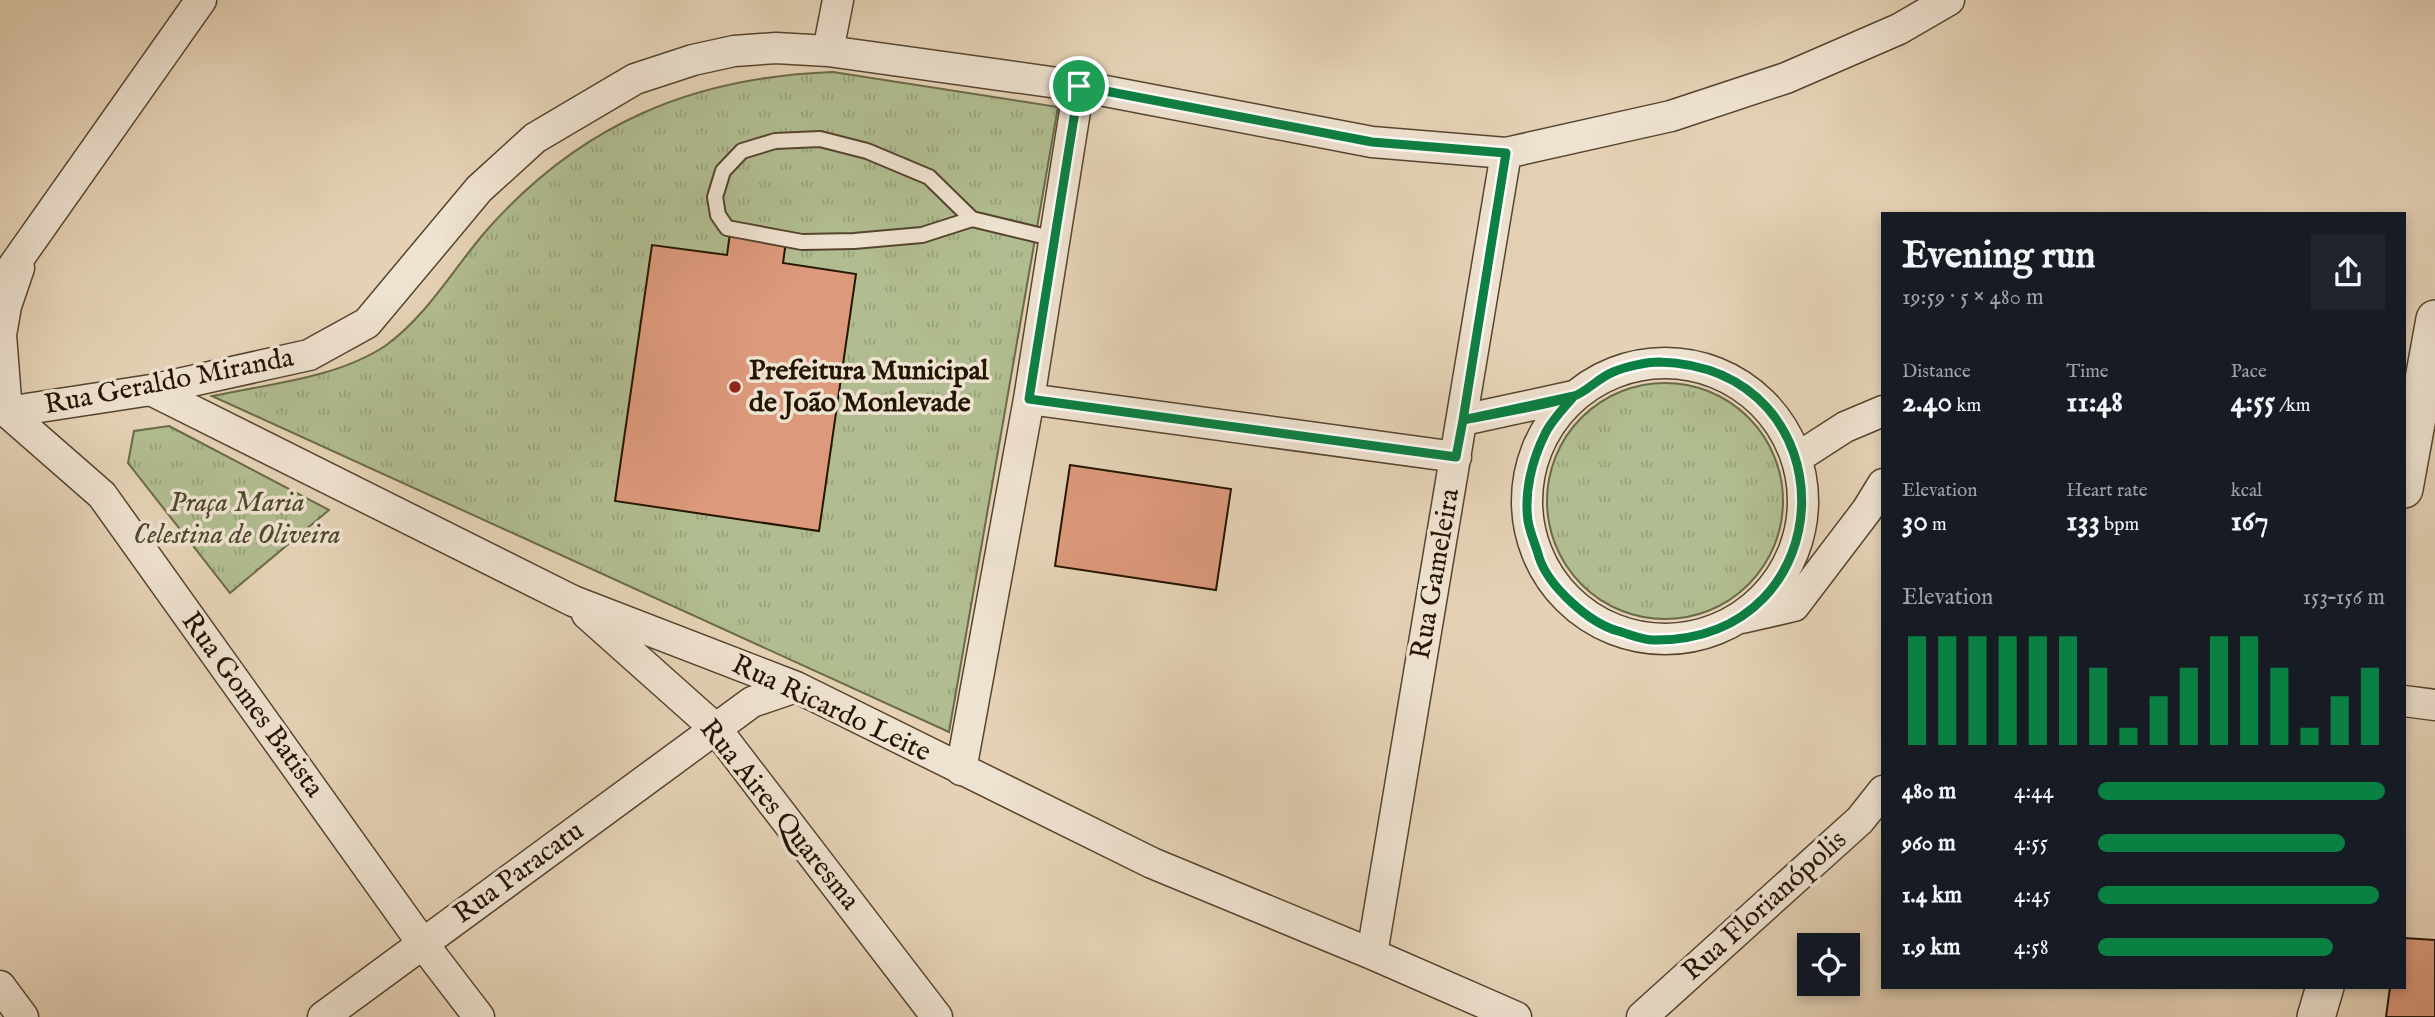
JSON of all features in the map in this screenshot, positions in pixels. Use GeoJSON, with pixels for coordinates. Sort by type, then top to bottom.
{"type":"FeatureCollection","features":[{"type":"Feature","properties":{"kind":"street"},"geometry":{"type":"LineString","coordinates":[[0,285],[201,0]]}},
{"type":"Feature","properties":{"kind":"street"},"geometry":{"type":"LineString","coordinates":[[828,51],[838,0]]}},
{"type":"Feature","properties":{"kind":"street","name":"Rua Geraldo Miranda"},"geometry":{"type":"LineString","coordinates":[[3,411],[151,390],[309,355],[367,323],[479,188],[535,138],[635,79],[693,60],[734,51],[776,48],[828,51],[1079,86],[1372,142],[1506,153],[1671,116],[1786,78],[1899,29],[1949,0]]}},
{"type":"Feature","properties":{"kind":"street"},"geometry":{"type":"LineString","coordinates":[[961,770],[1029,399],[1079,86]]}},
{"type":"Feature","properties":{"kind":"street","name":"Rua Gameleira"},"geometry":{"type":"LineString","coordinates":[[1372,954],[1506,153]]}},
{"type":"Feature","properties":{"kind":"street"},"geometry":{"type":"LineString","coordinates":[[3,411],[1,335],[6,306],[24,254]]}},
{"type":"Feature","properties":{"kind":"street"},"geometry":{"type":"LineString","coordinates":[[2406,464],[2410,415],[2435,319]]}},
{"type":"Feature","properties":{"kind":"street"},"geometry":{"type":"LineString","coordinates":[[1463,420],[1574,396],[1613,372],[1657,362],[1702,367],[1743,386],[1776,418],[1797,458],[1803,504],[1795,548],[1773,589],[1739,619]]}},
{"type":"Feature","properties":{"kind":"street","name":"Rua Ricardo Leite"},"geometry":{"type":"LineString","coordinates":[[151,390],[573,601],[796,687],[1152,863],[1516,1017]]}},
{"type":"Feature","properties":{"kind":"street"},"geometry":{"type":"LineString","coordinates":[[1574,396],[1545,432],[1529,475],[1528,521],[1542,565],[1569,601],[1607,628],[1651,640],[1696,637],[1739,619],[1794,606],[1867,510],[1881,487]]}},
{"type":"Feature","properties":{"kind":"street"},"geometry":{"type":"LineString","coordinates":[[1029,399],[1456,457]]}},
{"type":"Feature","properties":{"kind":"street","name":"Rua Gomes Batista"},"geometry":{"type":"LineString","coordinates":[[3,411],[102,495],[423,944],[479,1017]]}},
{"type":"Feature","properties":{"kind":"street"},"geometry":{"type":"LineString","coordinates":[[1797,458],[1845,427],[1881,412]]}},
{"type":"Feature","properties":{"kind":"street","name":"Rua Aires Quaresma"},"geometry":{"type":"LineString","coordinates":[[573,601],[716,729],[937,1017]]}},
{"type":"Feature","properties":{"kind":"street","name":"Rua Paracatu"},"geometry":{"type":"LineString","coordinates":[[323,1017],[752,702],[796,687]]}},
{"type":"Feature","properties":{"kind":"street"},"geometry":{"type":"LineString","coordinates":[[2406,701],[2435,705]]}},
{"type":"Feature","properties":{"kind":"street","name":"Rua Florianópolis"},"geometry":{"type":"LineString","coordinates":[[1642,1017],[1860,820],[1881,794]]}},
{"type":"Feature","properties":{"kind":"street"},"geometry":{"type":"LineString","coordinates":[[0,986],[23,1017]]}},
{"type":"Feature","properties":{"kind":"street"},"geometry":{"type":"LineString","coordinates":[[2316,1017],[2324,989]]}},
{"type":"Feature","properties":{"kind":"lane"},"geometry":{"type":"LineString","coordinates":[[972,219],[929,177],[867,152],[820,139],[775,141],[742,151],[723,171],[715,197],[718,215],[727,228],[802,242],[854,241],[922,234],[972,219],[1055,239]]}},
{"type":"Feature","properties":{"kind":"green space"},"geometry":{"type":"Polygon","coordinates":[[[833,72],[1058,107],[949,732],[212,396],[324,373],[346,366],[385,346],[414,321],[486,231],[522,194],[560,162],[600,135],[642,113],[686,96],[733,84],[782,76],[833,72]]]}},
{"type":"Feature","properties":{"kind":"green space"},"geometry":{"type":"Polygon","coordinates":[[[1653,383],[1677,383],[1721,396],[1749,417],[1770,445],[1781,478],[1781,524],[1770,557],[1749,585],[1721,606],[1699,614],[1677,619],[1653,619],[1609,606],[1590,593],[1573,576],[1560,557],[1552,535],[1547,513],[1547,489],[1560,445],[1573,426],[1590,409],[1609,396],[1631,388],[1653,383]]]}},
{"type":"Feature","properties":{"kind":"green space","name":"Praça Maria Celestina de Oliveira"},"geometry":{"type":"Polygon","coordinates":[[[169,426],[329,510],[230,593],[128,463],[134,431],[169,426]]]}},
{"type":"Feature","properties":{"kind":"building","name":"Prefeitura Municipal de João Monlevade"},"geometry":{"type":"Polygon","coordinates":[[[730,233],[786,241],[783,263],[856,274],[819,531],[615,501],[652,245],[727,255],[730,233]]]}},
{"type":"Feature","properties":{"kind":"building"},"geometry":{"type":"Polygon","coordinates":[[[1070,465],[1231,489],[1216,590],[1055,566],[1070,465]]]}},
{"type":"Feature","properties":{"kind":"building"},"geometry":{"type":"Polygon","coordinates":[[[2406,938],[2435,940],[2435,1017],[2386,1017],[2390,989],[2406,989],[2406,938]]]}},
{"type":"Feature","properties":{"kind":"place","name":"Prefeitura Municipal de João Monlevade"},"geometry":{"type":"Point","coordinates":[735,387]}},
{"type":"Feature","properties":{"kind":"route"},"geometry":{"type":"LineString","coordinates":[[1079,86],[1029,399],[1456,457],[1463,420],[1574,396],[1545,432],[1529,475],[1528,521],[1542,565],[1569,601],[1607,628],[1651,640],[1696,637],[1739,619],[1773,589],[1795,548],[1803,504],[1797,458],[1776,418],[1743,386],[1702,367],[1657,362],[1613,372],[1574,396],[1518,408],[1463,420],[1506,153],[1372,142],[1079,86]]}}]}
